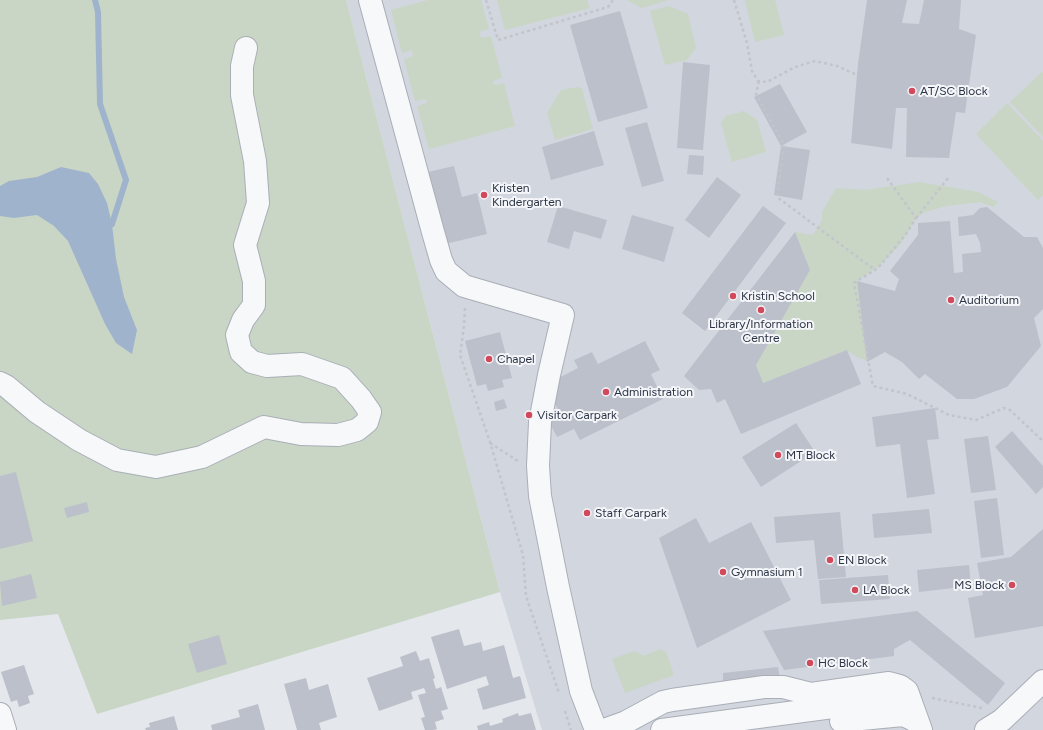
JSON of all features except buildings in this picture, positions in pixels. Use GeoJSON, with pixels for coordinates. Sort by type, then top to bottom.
{"type":"FeatureCollection","features":[{"type":"Feature","properties":{"kind":"lane"},"geometry":{"type":"LineString","coordinates":[[370,0],[441,260],[446,271],[464,286],[563,315],[540,422],[538,466],[540,496],[559,594],[581,690],[596,730]]}},
{"type":"Feature","properties":{"kind":"lane"},"geometry":{"type":"LineString","coordinates":[[0,383],[6,386],[37,412],[79,440],[117,460],[156,467],[202,457],[264,427],[301,434],[338,435],[357,430],[367,422],[370,412],[361,399],[342,378],[302,364],[267,366],[252,362],[241,352],[237,335],[243,320],[254,305],[254,281],[245,245],[258,203],[254,161],[242,95],[242,66],[246,48]]}},
{"type":"Feature","properties":{"kind":"lane"},"geometry":{"type":"LineString","coordinates":[[986,730],[1002,720],[1043,681]]}},
{"type":"Feature","properties":{"kind":"lane"},"geometry":{"type":"LineString","coordinates":[[604,730],[641,716],[663,702],[672,700],[764,687],[783,687],[798,692],[825,694],[889,684],[900,686],[907,691],[913,705],[918,725]]}},
{"type":"Feature","properties":{"kind":"lane"},"geometry":{"type":"LineString","coordinates":[[662,730],[885,700],[897,702],[908,708],[918,725]]}},
{"type":"Feature","properties":{"kind":"lane"},"geometry":{"type":"LineString","coordinates":[[0,714],[5,730]]}},
{"type":"Feature","properties":{"kind":"lane"},"geometry":{"type":"LineString","coordinates":[[779,730],[864,718],[903,715],[912,719],[918,725]]}},
{"type":"Feature","properties":{"kind":"lane"},"geometry":{"type":"LineString","coordinates":[[879,730],[906,725],[918,725]]}},
{"type":"Feature","properties":{"kind":"path"},"geometry":{"type":"LineString","coordinates":[[486,0],[498,40],[608,7],[613,0]]}},
{"type":"Feature","properties":{"kind":"path"},"geometry":{"type":"LineString","coordinates":[[734,0],[747,43],[752,71],[759,81],[767,82],[795,67],[815,61],[837,66],[857,75]]}},
{"type":"Feature","properties":{"kind":"path"},"geometry":{"type":"LineString","coordinates":[[759,81],[756,94],[784,144],[777,198],[874,270]]}},
{"type":"Feature","properties":{"kind":"path"},"geometry":{"type":"LineString","coordinates":[[949,177],[916,218],[906,234],[874,270],[854,283],[873,386],[907,394],[949,416],[976,420],[1004,408],[1010,410],[1043,441]]}},
{"type":"Feature","properties":{"kind":"path"},"geometry":{"type":"LineString","coordinates":[[887,178],[916,218]]}},
{"type":"Feature","properties":{"kind":"path"},"geometry":{"type":"LineString","coordinates":[[464,286],[464,326],[460,355],[490,442],[523,555],[526,596],[561,700]]}},
{"type":"Feature","properties":{"kind":"path"},"geometry":{"type":"LineString","coordinates":[[490,442],[521,462],[538,466]]}},
{"type":"Feature","properties":{"kind":"path"},"geometry":{"type":"LineString","coordinates":[[563,707],[571,730]]}},
{"type":"Feature","properties":{"kind":"shaded area","name":"Kristin School"},"geometry":{"type":"Polygon","coordinates":[[[346,0],[1043,0],[1043,730],[542,730],[500,592],[346,0]]]}},
{"type":"Feature","properties":{"kind":"green space"},"geometry":{"type":"Polygon","coordinates":[[[0,0],[346,0],[500,592],[97,714],[58,614],[0,620],[0,0]]]}},
{"type":"Feature","properties":{"kind":"green space"},"geometry":{"type":"Polygon","coordinates":[[[428,0],[481,0],[489,29],[479,32],[481,38],[491,36],[502,78],[493,81],[494,85],[504,83],[515,126],[429,149],[417,106],[427,103],[426,99],[415,101],[404,59],[413,56],[412,50],[402,53],[391,10],[428,0]]]}},
{"type":"Feature","properties":{"kind":"green space"},"geometry":{"type":"Polygon","coordinates":[[[497,0],[587,0],[590,8],[505,30],[497,0]]]}},
{"type":"Feature","properties":{"kind":"green space"},"geometry":{"type":"Polygon","coordinates":[[[627,0],[669,0],[642,8],[627,0]]]}},
{"type":"Feature","properties":{"kind":"green space"},"geometry":{"type":"Polygon","coordinates":[[[745,0],[775,0],[784,35],[755,42],[745,0]]]}},
{"type":"Feature","properties":{"kind":"green space"},"geometry":{"type":"Polygon","coordinates":[[[669,6],[688,14],[696,48],[687,60],[665,65],[650,11],[669,6]]]}},
{"type":"Feature","properties":{"kind":"green space"},"geometry":{"type":"Polygon","coordinates":[[[1042,72],[1043,73],[1043,137],[1010,102],[1042,72]]]}},
{"type":"Feature","properties":{"kind":"green space"},"geometry":{"type":"Polygon","coordinates":[[[577,87],[582,89],[593,129],[555,140],[547,113],[561,90],[577,87]]]}},
{"type":"Feature","properties":{"kind":"green space"},"geometry":{"type":"Polygon","coordinates":[[[1007,103],[1043,141],[1043,195],[1038,200],[976,134],[1007,103]]]}},
{"type":"Feature","properties":{"kind":"green space"},"geometry":{"type":"Polygon","coordinates":[[[744,111],[757,120],[766,152],[732,162],[721,123],[726,116],[744,111]]]}},
{"type":"Feature","properties":{"kind":"green space"},"geometry":{"type":"Polygon","coordinates":[[[919,182],[978,192],[998,202],[993,207],[980,202],[946,206],[925,212],[916,218],[900,245],[880,265],[857,281],[867,361],[855,356],[847,350],[763,383],[756,365],[810,270],[795,232],[813,235],[822,220],[822,212],[836,188],[865,190],[919,182]]]}},
{"type":"Feature","properties":{"kind":"green space"},"geometry":{"type":"Polygon","coordinates":[[[660,649],[666,652],[674,675],[625,693],[612,659],[634,651],[644,656],[660,649]]]}},
{"type":"Feature","properties":{"kind":"water"},"geometry":{"type":"Polygon","coordinates":[[[61,167],[89,173],[98,184],[107,203],[124,297],[137,330],[132,354],[116,343],[105,324],[68,241],[54,226],[37,215],[14,218],[0,216],[0,186],[9,181],[37,177],[61,167]]]}},
{"type":"Feature","properties":{"kind":"waterway"},"geometry":{"type":"LineString","coordinates":[[95,0],[98,12],[100,104],[126,180],[112,224]]}},
{"type":"Feature","properties":{"kind":"place","name":"AT/SC Block"},"geometry":{"type":"Point","coordinates":[912,91]}},
{"type":"Feature","properties":{"kind":"place","name":"Kristen Kindergarten"},"geometry":{"type":"Point","coordinates":[484,195]}},
{"type":"Feature","properties":{"kind":"place","name":"Kristin School"},"geometry":{"type":"Point","coordinates":[733,296]}},
{"type":"Feature","properties":{"kind":"place","name":"Auditorium"},"geometry":{"type":"Point","coordinates":[951,300]}},
{"type":"Feature","properties":{"kind":"place","name":"Library/Information Centre"},"geometry":{"type":"Point","coordinates":[761,310]}},
{"type":"Feature","properties":{"kind":"place","name":"Chapel"},"geometry":{"type":"Point","coordinates":[489,359]}},
{"type":"Feature","properties":{"kind":"place","name":"Administration"},"geometry":{"type":"Point","coordinates":[606,392]}},
{"type":"Feature","properties":{"kind":"place","name":"Visitor Carpark"},"geometry":{"type":"Point","coordinates":[529,415]}},
{"type":"Feature","properties":{"kind":"place","name":"MT Block"},"geometry":{"type":"Point","coordinates":[778,455]}},
{"type":"Feature","properties":{"kind":"place","name":"Staff Carpark"},"geometry":{"type":"Point","coordinates":[587,513]}},
{"type":"Feature","properties":{"kind":"place","name":"EN Block"},"geometry":{"type":"Point","coordinates":[830,560]}},
{"type":"Feature","properties":{"kind":"place","name":"Gymnasium 1"},"geometry":{"type":"Point","coordinates":[723,572]}},
{"type":"Feature","properties":{"kind":"place","name":"MS Block"},"geometry":{"type":"Point","coordinates":[1012,585]}},
{"type":"Feature","properties":{"kind":"place","name":"LA Block"},"geometry":{"type":"Point","coordinates":[855,590]}},
{"type":"Feature","properties":{"kind":"place","name":"HC Block"},"geometry":{"type":"Point","coordinates":[810,663]}}]}
